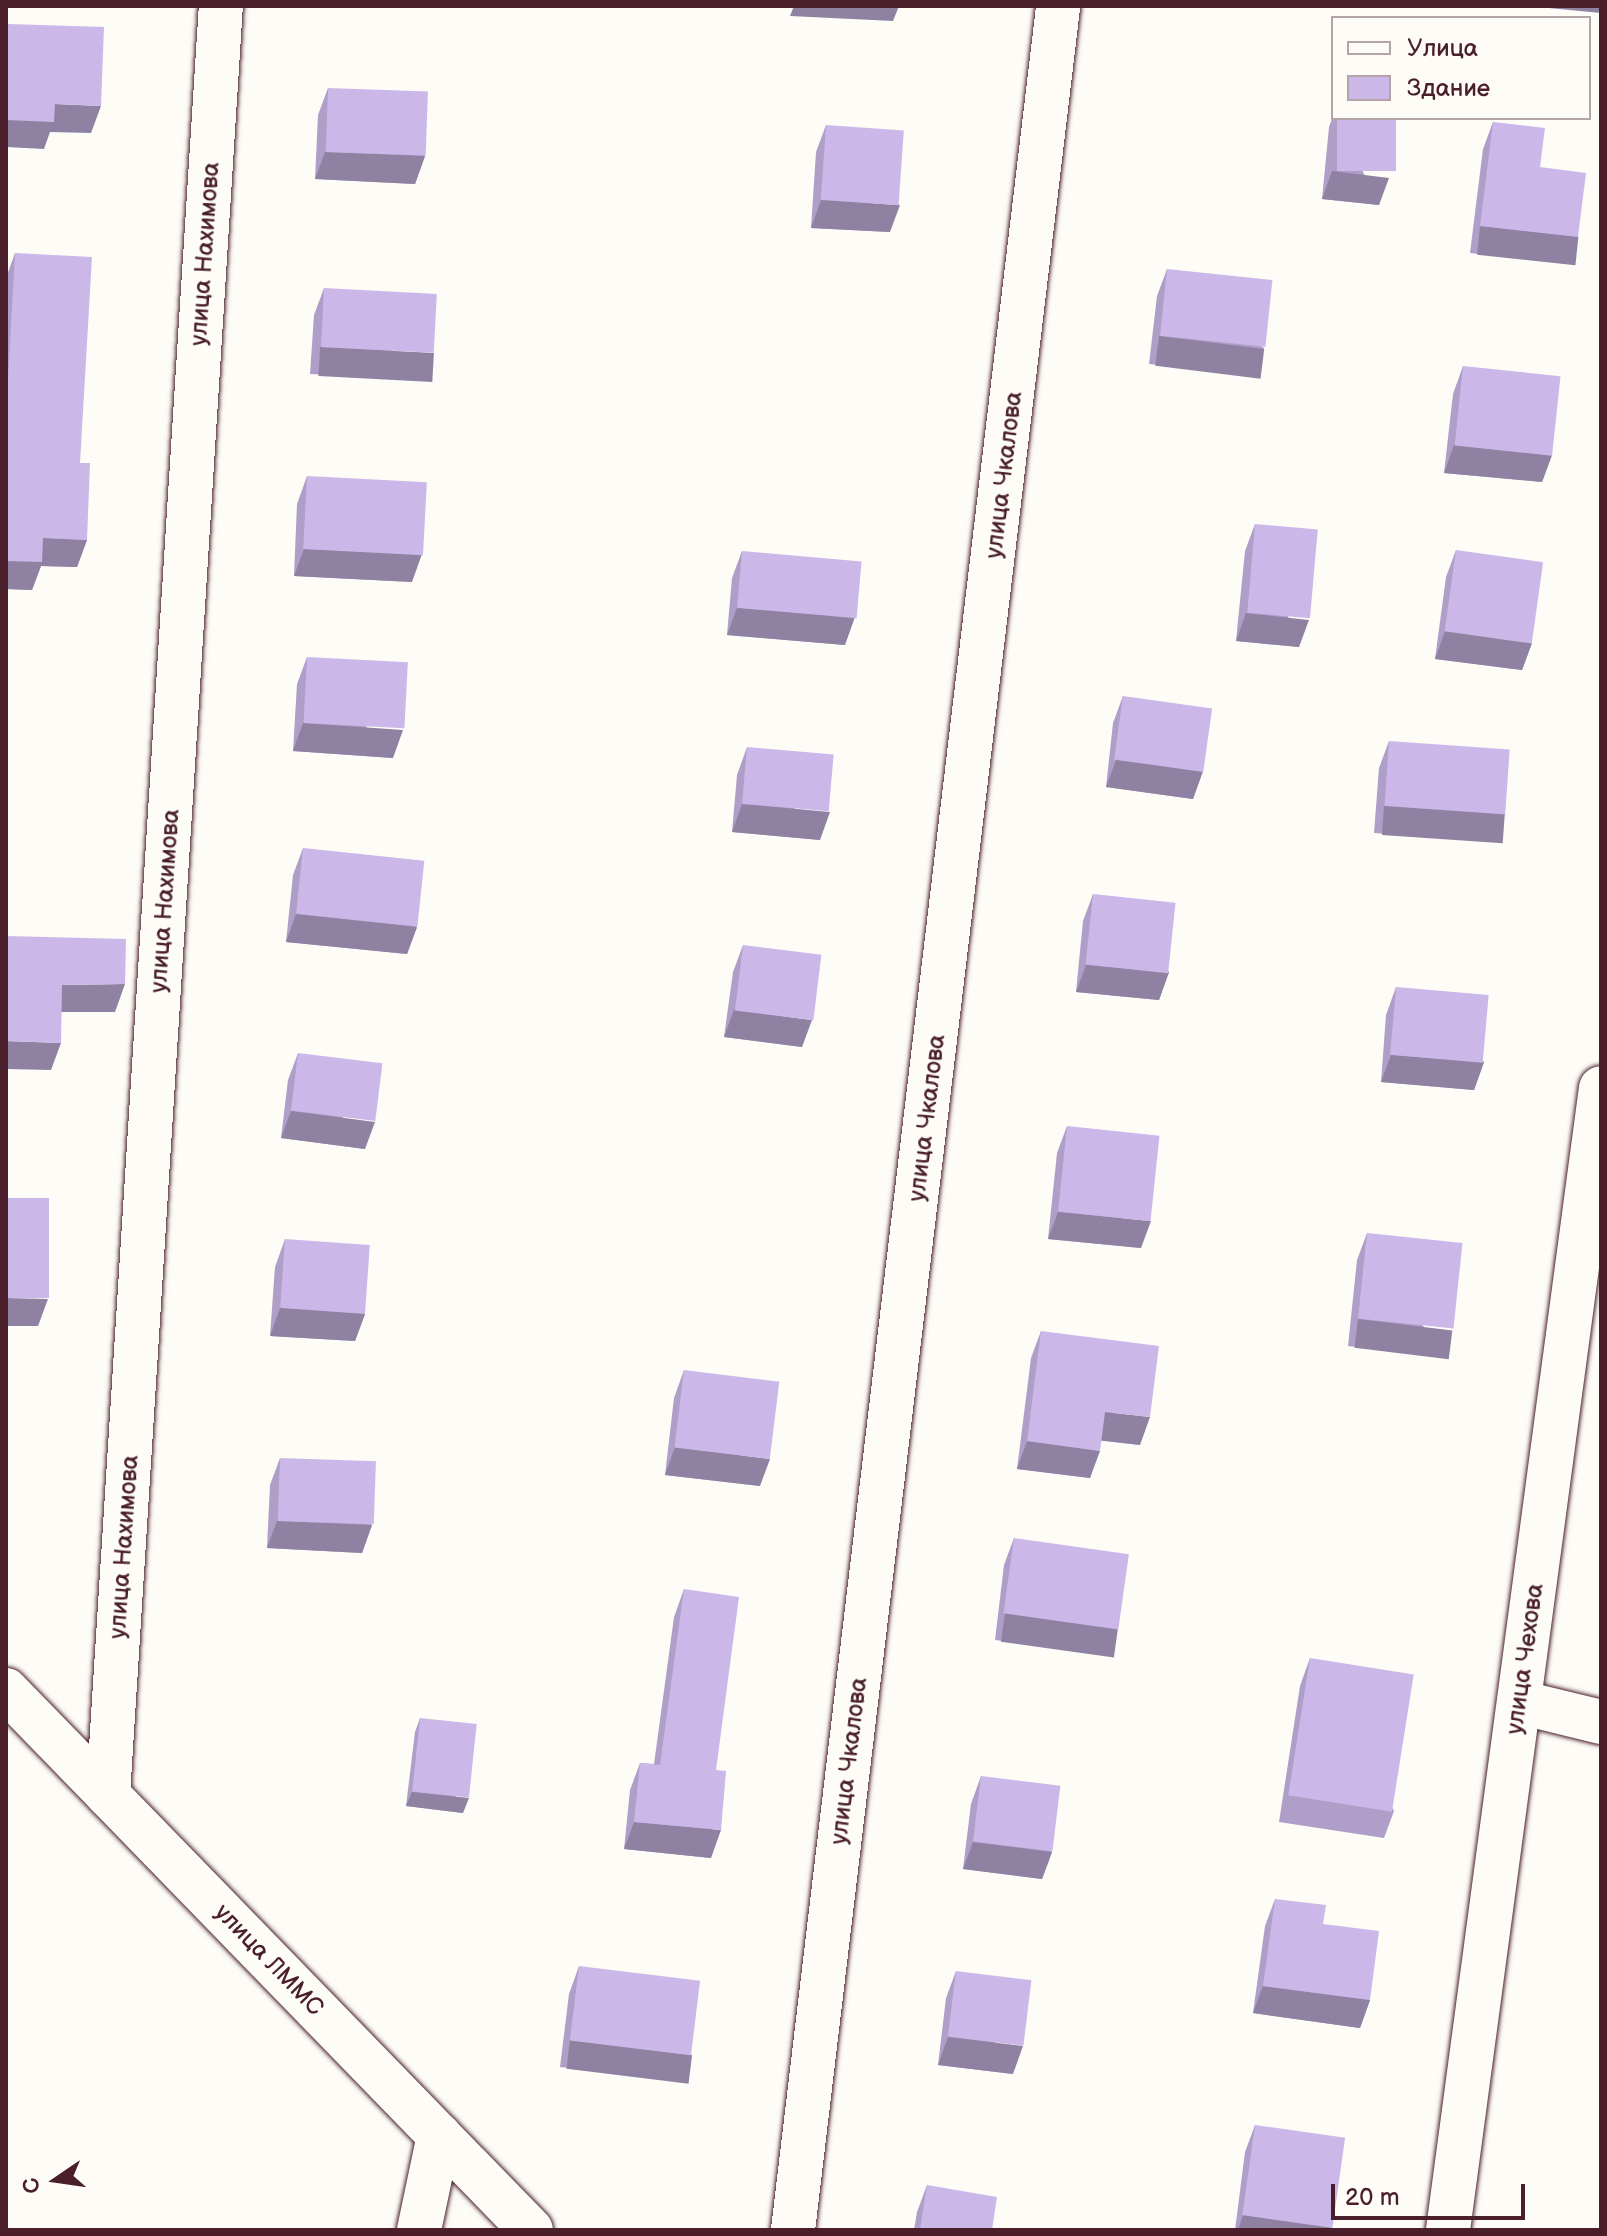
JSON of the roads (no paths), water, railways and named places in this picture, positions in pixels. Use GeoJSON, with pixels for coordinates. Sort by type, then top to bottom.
{"type":"FeatureCollection","features":[{"type":"Feature","properties":{"kind":"street","name":"улица Нахимова"},"geometry":{"type":"LineString","coordinates":[[108,1795],[221,6]]}},
{"type":"Feature","properties":{"kind":"street","name":"улица Чкалова"},"geometry":{"type":"LineString","coordinates":[[793,2230],[1058,6]]}},
{"type":"Feature","properties":{"kind":"street","name":"улица Чехова"},"geometry":{"type":"LineString","coordinates":[[1448,2230],[1601,1088]]}},
{"type":"Feature","properties":{"kind":"street","name":"улица ЛММС"},"geometry":{"type":"LineString","coordinates":[[6,1690],[531,2230]]}},
{"type":"Feature","properties":{"kind":"street"},"geometry":{"type":"LineString","coordinates":[[1519,1702],[1601,1722]]}},
{"type":"Feature","properties":{"kind":"street"},"geometry":{"type":"LineString","coordinates":[[419,2230],[439,2135]]}}]}
